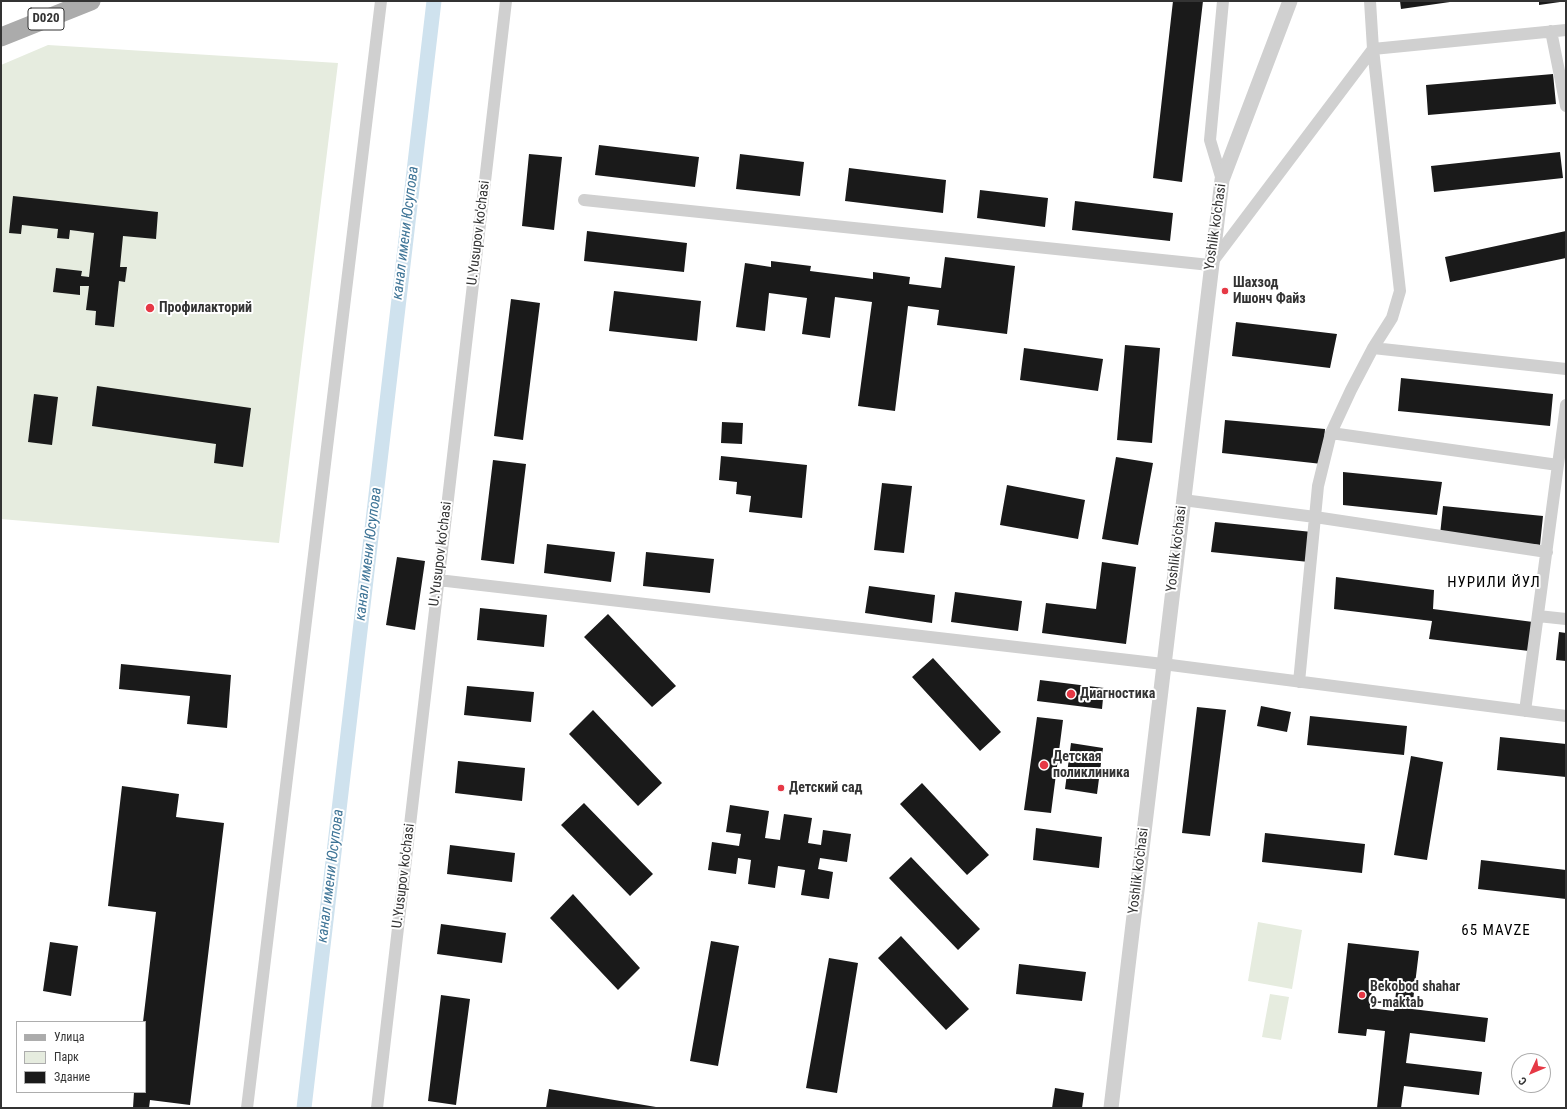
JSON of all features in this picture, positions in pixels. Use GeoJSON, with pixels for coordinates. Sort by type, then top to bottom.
{"type":"FeatureCollection","features":[{"type":"Feature","properties":{"kind":"main road","name":"D020"},"geometry":{"type":"LineString","coordinates":[[1,37],[91,1]]}},
{"type":"Feature","properties":{"kind":"street"},"geometry":{"type":"LineString","coordinates":[[246,1108],[381,1]]}},
{"type":"Feature","properties":{"kind":"street","name":"U.Yusupov ko'chasi"},"geometry":{"type":"LineString","coordinates":[[377,1108],[506,1]]}},
{"type":"Feature","properties":{"kind":"street"},"geometry":{"type":"LineString","coordinates":[[1222,180],[1210,140],[1223,1]]}},
{"type":"Feature","properties":{"kind":"street","name":"Yoshlik ko'chasi"},"geometry":{"type":"LineString","coordinates":[[1111,1108],[1210,265],[1222,180],[1290,1]]}},
{"type":"Feature","properties":{"kind":"street"},"geometry":{"type":"LineString","coordinates":[[1299,682],[1318,486],[1331,434],[1351,390],[1373,348],[1392,318],[1400,291],[1373,49],[1370,1]]}},
{"type":"Feature","properties":{"kind":"street"},"geometry":{"type":"LineString","coordinates":[[584,200],[1210,265],[1373,49],[1566,30]]}},
{"type":"Feature","properties":{"kind":"street"},"geometry":{"type":"LineString","coordinates":[[1551,31],[1566,106]]}},
{"type":"Feature","properties":{"kind":"street"},"geometry":{"type":"LineString","coordinates":[[1373,348],[1566,369]]}},
{"type":"Feature","properties":{"kind":"street"},"geometry":{"type":"LineString","coordinates":[[1525,711],[1566,405]]}},
{"type":"Feature","properties":{"kind":"street"},"geometry":{"type":"LineString","coordinates":[[1331,434],[1558,465]]}},
{"type":"Feature","properties":{"kind":"street"},"geometry":{"type":"LineString","coordinates":[[1183,500],[1315,517],[1547,552]]}},
{"type":"Feature","properties":{"kind":"street"},"geometry":{"type":"LineString","coordinates":[[438,580],[1163,664],[1566,716]]}},
{"type":"Feature","properties":{"kind":"street"},"geometry":{"type":"LineString","coordinates":[[1538,616],[1566,619]]}},
{"type":"Feature","properties":{"kind":"green space","name":"Профилакторий"},"geometry":{"type":"Polygon","coordinates":[[[48,45],[338,63],[279,543],[1,519],[1,65],[48,45]]]}},
{"type":"Feature","properties":{"kind":"green space"},"geometry":{"type":"Polygon","coordinates":[[[1258,922],[1302,930],[1292,989],[1248,981],[1258,922]]]}},
{"type":"Feature","properties":{"kind":"green space"},"geometry":{"type":"Polygon","coordinates":[[[1270,994],[1289,997],[1281,1040],[1262,1037],[1270,994]]]}},
{"type":"Feature","properties":{"kind":"building"},"geometry":{"type":"Polygon","coordinates":[[[1173,1],[1203,1],[1182,182],[1153,178],[1173,1]]]}},
{"type":"Feature","properties":{"kind":"building"},"geometry":{"type":"Polygon","coordinates":[[[1400,1],[1450,1],[1450,2],[1401,9],[1400,1]]]}},
{"type":"Feature","properties":{"kind":"building"},"geometry":{"type":"Polygon","coordinates":[[[1539,1],[1560,1],[1560,2],[1539,5],[1539,1]]]}},
{"type":"Feature","properties":{"kind":"building"},"geometry":{"type":"Polygon","coordinates":[[[1553,74],[1556,104],[1428,115],[1426,85],[1553,74]]]}},
{"type":"Feature","properties":{"kind":"building"},"geometry":{"type":"Polygon","coordinates":[[[599,145],[699,157],[695,187],[595,175],[599,145]]]}},
{"type":"Feature","properties":{"kind":"building"},"geometry":{"type":"Polygon","coordinates":[[[1560,152],[1563,178],[1434,192],[1431,166],[1560,152]]]}},
{"type":"Feature","properties":{"kind":"building"},"geometry":{"type":"Polygon","coordinates":[[[529,154],[562,157],[554,230],[522,226],[529,154]]]}},
{"type":"Feature","properties":{"kind":"building"},"geometry":{"type":"Polygon","coordinates":[[[740,154],[804,162],[800,196],[736,189],[740,154]]]}},
{"type":"Feature","properties":{"kind":"building"},"geometry":{"type":"Polygon","coordinates":[[[849,168],[946,180],[943,213],[845,201],[849,168]]]}},
{"type":"Feature","properties":{"kind":"building"},"geometry":{"type":"Polygon","coordinates":[[[980,190],[1048,198],[1045,227],[977,218],[980,190]]]}},
{"type":"Feature","properties":{"kind":"building"},"geometry":{"type":"Polygon","coordinates":[[[13,196],[158,212],[156,239],[123,236],[120,267],[127,267],[125,282],[119,281],[114,327],[95,325],[96,311],[86,310],[89,286],[80,286],[80,295],[53,292],[56,268],[82,271],[81,276],[89,277],[94,233],[70,230],[69,239],[57,238],[58,229],[22,225],[21,234],[9,233],[13,196]]]}},
{"type":"Feature","properties":{"kind":"building"},"geometry":{"type":"Polygon","coordinates":[[[1075,201],[1173,213],[1170,241],[1072,230],[1075,201]]]}},
{"type":"Feature","properties":{"kind":"building"},"geometry":{"type":"Polygon","coordinates":[[[587,231],[687,243],[684,272],[584,261],[587,231]]]}},
{"type":"Feature","properties":{"kind":"building"},"geometry":{"type":"Polygon","coordinates":[[[1566,231],[1566,258],[1450,282],[1445,257],[1566,231]]]}},
{"type":"Feature","properties":{"kind":"building"},"geometry":{"type":"Polygon","coordinates":[[[945,257],[1015,266],[1007,334],[937,325],[939,310],[908,306],[895,411],[858,406],[872,302],[835,297],[830,338],[802,334],[807,298],[769,293],[765,331],[736,327],[745,263],[771,267],[771,261],[811,266],[810,271],[873,279],[873,272],[910,277],[909,284],[941,288],[945,257]]]}},
{"type":"Feature","properties":{"kind":"building"},"geometry":{"type":"Polygon","coordinates":[[[614,291],[701,301],[697,341],[609,331],[614,291]]]}},
{"type":"Feature","properties":{"kind":"building"},"geometry":{"type":"Polygon","coordinates":[[[511,299],[540,303],[523,440],[494,436],[511,299]]]}},
{"type":"Feature","properties":{"kind":"building"},"geometry":{"type":"Polygon","coordinates":[[[1236,322],[1337,334],[1330,368],[1232,356],[1236,322]]]}},
{"type":"Feature","properties":{"kind":"building"},"geometry":{"type":"Polygon","coordinates":[[[1125,345],[1160,348],[1152,443],[1117,440],[1125,345]]]}},
{"type":"Feature","properties":{"kind":"building"},"geometry":{"type":"Polygon","coordinates":[[[1024,348],[1103,359],[1098,391],[1020,380],[1024,348]]]}},
{"type":"Feature","properties":{"kind":"building"},"geometry":{"type":"Polygon","coordinates":[[[1401,378],[1553,394],[1550,426],[1398,411],[1401,378]]]}},
{"type":"Feature","properties":{"kind":"building"},"geometry":{"type":"Polygon","coordinates":[[[97,386],[251,408],[243,467],[214,463],[216,444],[92,426],[97,386]]]}},
{"type":"Feature","properties":{"kind":"building"},"geometry":{"type":"Polygon","coordinates":[[[34,394],[58,397],[52,445],[28,442],[34,394]]]}},
{"type":"Feature","properties":{"kind":"building"},"geometry":{"type":"Polygon","coordinates":[[[1225,420],[1325,429],[1322,464],[1222,453],[1225,420]]]}},
{"type":"Feature","properties":{"kind":"building"},"geometry":{"type":"Polygon","coordinates":[[[722,422],[743,423],[742,444],[721,443],[722,422]]]}},
{"type":"Feature","properties":{"kind":"building"},"geometry":{"type":"Polygon","coordinates":[[[721,456],[807,465],[802,518],[749,512],[751,496],[736,494],[737,482],[719,480],[721,456]]]}},
{"type":"Feature","properties":{"kind":"building"},"geometry":{"type":"Polygon","coordinates":[[[1116,457],[1153,463],[1138,545],[1102,539],[1116,457]]]}},
{"type":"Feature","properties":{"kind":"building"},"geometry":{"type":"Polygon","coordinates":[[[493,460],[526,464],[514,564],[481,560],[493,460]]]}},
{"type":"Feature","properties":{"kind":"building"},"geometry":{"type":"Polygon","coordinates":[[[1343,472],[1442,482],[1437,515],[1343,505],[1343,472]]]}},
{"type":"Feature","properties":{"kind":"building"},"geometry":{"type":"Polygon","coordinates":[[[882,483],[912,486],[904,553],[874,550],[882,483]]]}},
{"type":"Feature","properties":{"kind":"building"},"geometry":{"type":"Polygon","coordinates":[[[1007,485],[1085,500],[1078,539],[1000,525],[1007,485]]]}},
{"type":"Feature","properties":{"kind":"building"},"geometry":{"type":"Polygon","coordinates":[[[1443,506],[1543,516],[1540,545],[1440,535],[1443,506]]]}},
{"type":"Feature","properties":{"kind":"building"},"geometry":{"type":"Polygon","coordinates":[[[1215,522],[1312,532],[1309,562],[1211,552],[1215,522]]]}},
{"type":"Feature","properties":{"kind":"building"},"geometry":{"type":"Polygon","coordinates":[[[547,544],[615,552],[611,582],[544,573],[547,544]]]}},
{"type":"Feature","properties":{"kind":"building"},"geometry":{"type":"Polygon","coordinates":[[[646,552],[714,559],[710,593],[643,586],[646,552]]]}},
{"type":"Feature","properties":{"kind":"building"},"geometry":{"type":"Polygon","coordinates":[[[397,557],[425,561],[415,630],[386,625],[397,557]]]}},
{"type":"Feature","properties":{"kind":"building"},"geometry":{"type":"Polygon","coordinates":[[[1102,562],[1136,567],[1126,644],[1042,633],[1046,603],[1096,609],[1102,562]]]}},
{"type":"Feature","properties":{"kind":"building"},"geometry":{"type":"Polygon","coordinates":[[[1336,577],[1434,590],[1433,609],[1533,622],[1529,651],[1429,639],[1432,621],[1334,609],[1336,577]]]}},
{"type":"Feature","properties":{"kind":"building"},"geometry":{"type":"Polygon","coordinates":[[[869,586],[935,595],[932,623],[865,613],[869,586]]]}},
{"type":"Feature","properties":{"kind":"building"},"geometry":{"type":"Polygon","coordinates":[[[955,592],[1022,601],[1018,631],[951,622],[955,592]]]}},
{"type":"Feature","properties":{"kind":"building"},"geometry":{"type":"Polygon","coordinates":[[[480,608],[547,615],[544,647],[477,640],[480,608]]]}},
{"type":"Feature","properties":{"kind":"building"},"geometry":{"type":"Polygon","coordinates":[[[608,614],[676,686],[652,707],[584,637],[608,614]]]}},
{"type":"Feature","properties":{"kind":"building"},"geometry":{"type":"Polygon","coordinates":[[[1559,632],[1566,633],[1566,661],[1556,660],[1559,632]]]}},
{"type":"Feature","properties":{"kind":"building"},"geometry":{"type":"Polygon","coordinates":[[[933,658],[1001,732],[980,751],[912,677],[933,658]]]}},
{"type":"Feature","properties":{"kind":"building"},"geometry":{"type":"Polygon","coordinates":[[[121,664],[231,675],[227,728],[187,724],[190,696],[119,689],[121,664]]]}},
{"type":"Feature","properties":{"kind":"building","name":"Диагностика"},"geometry":{"type":"Polygon","coordinates":[[[1040,680],[1104,688],[1102,709],[1037,701],[1040,680]]]}},
{"type":"Feature","properties":{"kind":"building"},"geometry":{"type":"Polygon","coordinates":[[[467,686],[534,692],[531,722],[464,715],[467,686]]]}},
{"type":"Feature","properties":{"kind":"building"},"geometry":{"type":"Polygon","coordinates":[[[1261,706],[1291,712],[1287,732],[1257,726],[1261,706]]]}},
{"type":"Feature","properties":{"kind":"building"},"geometry":{"type":"Polygon","coordinates":[[[1197,707],[1226,710],[1210,836],[1182,833],[1197,707]]]}},
{"type":"Feature","properties":{"kind":"building"},"geometry":{"type":"Polygon","coordinates":[[[593,710],[662,783],[638,806],[569,734],[593,710]]]}},
{"type":"Feature","properties":{"kind":"building"},"geometry":{"type":"Polygon","coordinates":[[[1310,716],[1407,726],[1404,755],[1307,745],[1310,716]]]}},
{"type":"Feature","properties":{"kind":"building","name":"Детская поликлиника"},"geometry":{"type":"Polygon","coordinates":[[[1037,717],[1063,720],[1051,813],[1024,810],[1037,717]]]}},
{"type":"Feature","properties":{"kind":"building"},"geometry":{"type":"Polygon","coordinates":[[[1500,737],[1566,744],[1566,777],[1497,770],[1500,737]]]}},
{"type":"Feature","properties":{"kind":"building"},"geometry":{"type":"Polygon","coordinates":[[[1071,743],[1103,748],[1097,794],[1065,789],[1071,743]]]}},
{"type":"Feature","properties":{"kind":"building"},"geometry":{"type":"Polygon","coordinates":[[[1411,756],[1443,762],[1427,860],[1394,855],[1411,756]]]}},
{"type":"Feature","properties":{"kind":"building"},"geometry":{"type":"Polygon","coordinates":[[[458,761],[525,768],[522,801],[455,793],[458,761]]]}},
{"type":"Feature","properties":{"kind":"building"},"geometry":{"type":"Polygon","coordinates":[[[922,783],[989,855],[967,875],[900,804],[922,783]]]}},
{"type":"Feature","properties":{"kind":"building"},"geometry":{"type":"Polygon","coordinates":[[[122,786],[179,794],[176,817],[224,823],[190,1105],[150,1100],[149,1108],[133,1108],[134,1093],[146,1093],[146,1021],[143,1021],[156,912],[108,906],[122,786]]]}},
{"type":"Feature","properties":{"kind":"building"},"geometry":{"type":"Polygon","coordinates":[[[584,803],[653,874],[630,896],[561,825],[584,803]]]}},
{"type":"Feature","properties":{"kind":"building"},"geometry":{"type":"Polygon","coordinates":[[[730,805],[769,811],[765,838],[780,840],[784,814],[812,818],[808,843],[821,845],[823,830],[851,834],[847,862],[820,858],[818,869],[833,872],[829,899],[801,895],[805,870],[778,866],[775,888],[748,884],[751,860],[738,858],[736,874],[708,870],[712,842],[739,846],[741,834],[726,832],[730,805]]]}},
{"type":"Feature","properties":{"kind":"building"},"geometry":{"type":"Polygon","coordinates":[[[1036,828],[1102,837],[1099,868],[1033,860],[1036,828]]]}},
{"type":"Feature","properties":{"kind":"building"},"geometry":{"type":"Polygon","coordinates":[[[1265,833],[1365,844],[1362,873],[1262,862],[1265,833]]]}},
{"type":"Feature","properties":{"kind":"building"},"geometry":{"type":"Polygon","coordinates":[[[450,845],[515,853],[512,882],[447,874],[450,845]]]}},
{"type":"Feature","properties":{"kind":"building"},"geometry":{"type":"Polygon","coordinates":[[[911,857],[980,929],[958,950],[889,878],[911,857]]]}},
{"type":"Feature","properties":{"kind":"building"},"geometry":{"type":"Polygon","coordinates":[[[1481,860],[1566,870],[1566,899],[1478,889],[1481,860]]]}},
{"type":"Feature","properties":{"kind":"building"},"geometry":{"type":"Polygon","coordinates":[[[573,894],[640,968],[618,990],[550,918],[573,894]]]}},
{"type":"Feature","properties":{"kind":"building"},"geometry":{"type":"Polygon","coordinates":[[[441,924],[506,933],[502,963],[437,954],[441,924]]]}},
{"type":"Feature","properties":{"kind":"building"},"geometry":{"type":"Polygon","coordinates":[[[901,936],[969,1009],[946,1030],[878,958],[901,936]]]}},
{"type":"Feature","properties":{"kind":"building"},"geometry":{"type":"Polygon","coordinates":[[[711,941],[739,946],[718,1066],[690,1061],[711,941]]]}},
{"type":"Feature","properties":{"kind":"building"},"geometry":{"type":"Polygon","coordinates":[[[50,942],[78,946],[71,996],[43,991],[50,942]]]}},
{"type":"Feature","properties":{"kind":"building"},"geometry":{"type":"Polygon","coordinates":[[[1348,943],[1419,951],[1412,1009],[1488,1018],[1485,1042],[1410,1033],[1406,1063],[1482,1072],[1479,1095],[1404,1086],[1401,1108],[1377,1108],[1385,1031],[1367,1029],[1366,1036],[1338,1033],[1348,943]],[[1373,980],[1370,1008],[1394,1011],[1397,983],[1373,980]]]}},
{"type":"Feature","properties":{"kind":"building"},"geometry":{"type":"Polygon","coordinates":[[[829,958],[858,963],[837,1093],[806,1088],[829,958]]]}},
{"type":"Feature","properties":{"kind":"building"},"geometry":{"type":"Polygon","coordinates":[[[1019,964],[1086,972],[1082,1001],[1016,994],[1019,964]]]}},
{"type":"Feature","properties":{"kind":"building"},"geometry":{"type":"Polygon","coordinates":[[[441,995],[470,999],[456,1105],[428,1101],[441,995]]]}},
{"type":"Feature","properties":{"kind":"building"},"geometry":{"type":"Polygon","coordinates":[[[1055,1088],[1084,1093],[1082,1108],[1052,1108],[1055,1088]]]}},
{"type":"Feature","properties":{"kind":"building"},"geometry":{"type":"Polygon","coordinates":[[[549,1089],[656,1107],[656,1108],[546,1108],[549,1089]]]}},
{"type":"Feature","properties":{"kind":"waterway","name":"канал имени Юсупова"},"geometry":{"type":"LineString","coordinates":[[304,1108],[434,1]]}},
{"type":"Feature","properties":{"kind":"place","name":"Шахзод Ишонч Файз"},"geometry":{"type":"Point","coordinates":[1225,291]}},
{"type":"Feature","properties":{"kind":"place","name":"Профилакторий"},"geometry":{"type":"Point","coordinates":[150,308]}},
{"type":"Feature","properties":{"kind":"place","name":"Диагностика"},"geometry":{"type":"Point","coordinates":[1071,694]}},
{"type":"Feature","properties":{"kind":"place","name":"Детская поликлиника"},"geometry":{"type":"Point","coordinates":[1044,765]}},
{"type":"Feature","properties":{"kind":"place","name":"Детский сад"},"geometry":{"type":"Point","coordinates":[781,788]}},
{"type":"Feature","properties":{"kind":"place","name":"Bekobod shahar 9-maktab"},"geometry":{"type":"Point","coordinates":[1362,995]}},
{"type":"Feature","properties":{"kind":"district","name":"НУРИЛИ ЙУЛ"},"geometry":{"type":"Point","coordinates":[1494,583]}},
{"type":"Feature","properties":{"kind":"district","name":"65 MAVZE"},"geometry":{"type":"Point","coordinates":[1496,931]}}]}
